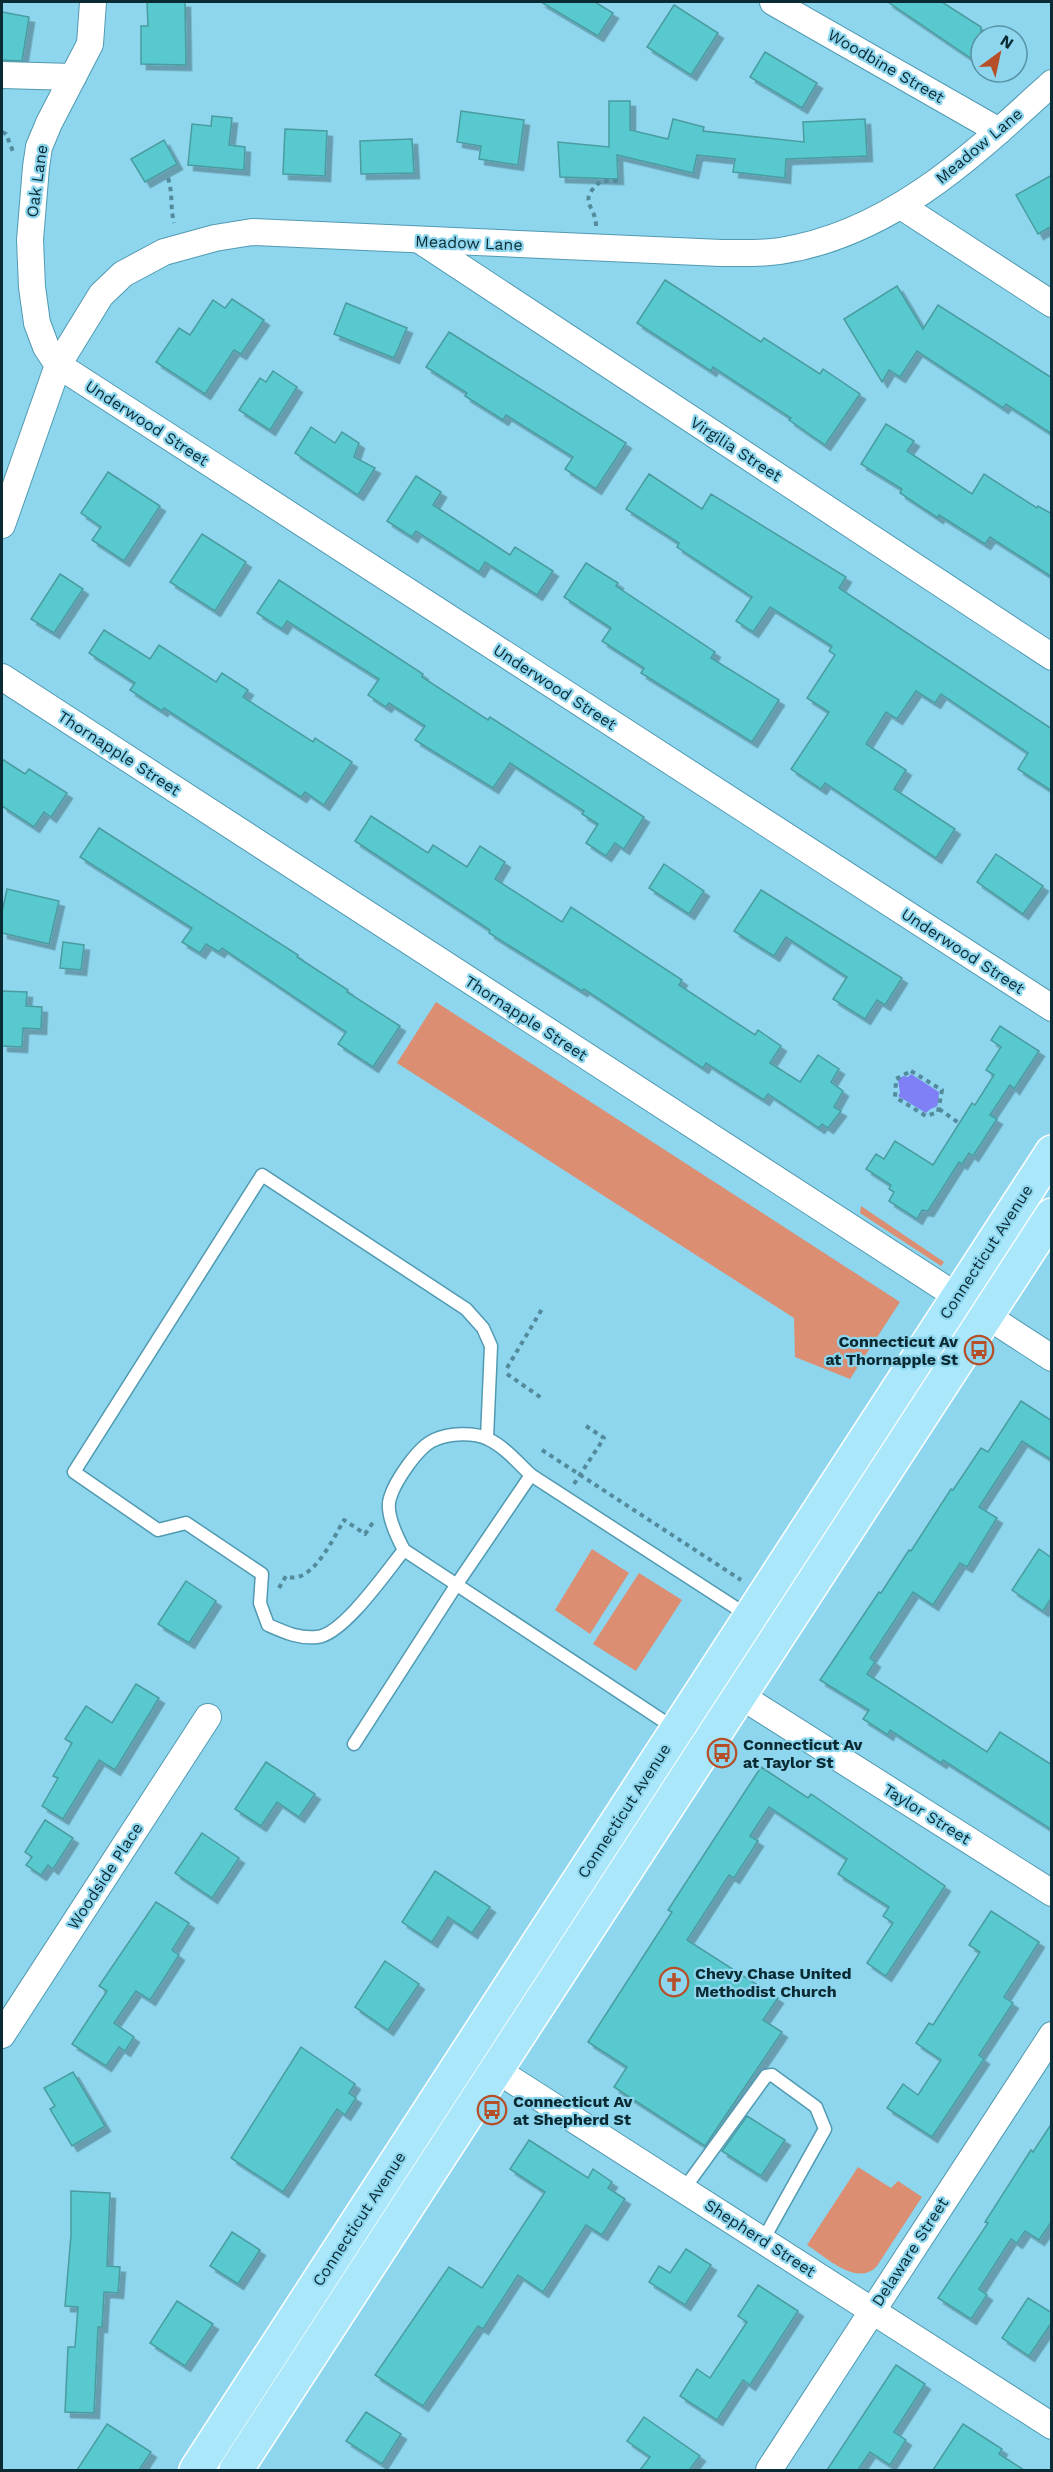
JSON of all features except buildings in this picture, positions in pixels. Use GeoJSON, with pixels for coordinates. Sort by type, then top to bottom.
{"type":"FeatureCollection","features":[{"type":"Feature","properties":{"kind":"main road","name":"Connecticut Avenue"},"geometry":{"type":"LineString","coordinates":[[196,2470],[468,2051],[690,1739],[739,1696],[763,1626],[957,1297],[1052,1152]]}},
{"type":"Feature","properties":{"kind":"main road","name":"Connecticut Avenue"},"geometry":{"type":"LineString","coordinates":[[236,2470],[496,2070],[690,1739],[711,1677],[763,1626],[986,1316],[1052,1215]]}},
{"type":"Feature","properties":{"kind":"street","name":"Oak Lane"},"geometry":{"type":"LineString","coordinates":[[58,365],[46,347],[38,323],[32,287],[30,240],[39,147],[90,44],[93,2]]}},
{"type":"Feature","properties":{"kind":"street","name":"Woodbine Street"},"geometry":{"type":"LineString","coordinates":[[773,2],[999,131]]}},
{"type":"Feature","properties":{"kind":"street"},"geometry":{"type":"LineString","coordinates":[[2,75],[74,77]]}},
{"type":"Feature","properties":{"kind":"street","name":"Meadow Lane"},"geometry":{"type":"LineString","coordinates":[[2,525],[58,365],[101,296],[123,274],[164,252],[214,238],[252,232],[756,254],[781,251],[822,242],[901,206],[962,164],[1052,83]]}},
{"type":"Feature","properties":{"kind":"street"},"geometry":{"type":"LineString","coordinates":[[901,206],[1052,304]]}},
{"type":"Feature","properties":{"kind":"street","name":"Virgilia Street"},"geometry":{"type":"LineString","coordinates":[[421,241],[1052,657]]}},
{"type":"Feature","properties":{"kind":"street","name":"Underwood Street"},"geometry":{"type":"LineString","coordinates":[[58,365],[1052,1008]]}},
{"type":"Feature","properties":{"kind":"street","name":"Thornapple Street"},"geometry":{"type":"LineString","coordinates":[[2,677],[1052,1358]]}},
{"type":"Feature","properties":{"kind":"street","name":"Taylor Street"},"geometry":{"type":"LineString","coordinates":[[711,1677],[1052,1893]]}},
{"type":"Feature","properties":{"kind":"street","name":"Woodside Place"},"geometry":{"type":"LineString","coordinates":[[2,2035],[208,1717]]}},
{"type":"Feature","properties":{"kind":"street","name":"Delaware Street"},"geometry":{"type":"LineString","coordinates":[[769,2470],[1052,2034]]}},
{"type":"Feature","properties":{"kind":"street","name":"Shepherd Street"},"geometry":{"type":"LineString","coordinates":[[468,2051],[1052,2426]]}},
{"type":"Feature","properties":{"kind":"lane"},"geometry":{"type":"LineString","coordinates":[[404,1550],[340,1627],[318,1638],[291,1636],[268,1625],[261,1603],[262,1574],[186,1523],[158,1530],[74,1472],[262,1174],[472,1315],[483,1328],[490,1346],[487,1438]]}},
{"type":"Feature","properties":{"kind":"lane"},"geometry":{"type":"LineString","coordinates":[[690,1739],[404,1550],[393,1530],[389,1499],[408,1464],[434,1440],[464,1434],[487,1438],[502,1448],[531,1475],[763,1626]]}},
{"type":"Feature","properties":{"kind":"lane"},"geometry":{"type":"LineString","coordinates":[[354,1744],[457,1584],[531,1475]]}},
{"type":"Feature","properties":{"kind":"lane"},"geometry":{"type":"LineString","coordinates":[[684,2189],[766,2076],[772,2075],[816,2107],[825,2129],[763,2240]]}},
{"type":"Feature","properties":{"kind":"path"},"geometry":{"type":"LineString","coordinates":[[168,178],[172,193],[171,210],[174,223]]}},
{"type":"Feature","properties":{"kind":"path"},"geometry":{"type":"LineString","coordinates":[[596,221],[588,208],[589,196],[593,187],[601,181],[621,182]]}},
{"type":"Feature","properties":{"kind":"path"},"geometry":{"type":"LineString","coordinates":[[911,1071],[942,1090],[939,1109],[938,1112],[926,1116],[895,1097],[896,1079],[911,1071]]}},
{"type":"Feature","properties":{"kind":"path"},"geometry":{"type":"LineString","coordinates":[[939,1109],[959,1123]]}},
{"type":"Feature","properties":{"kind":"path"},"geometry":{"type":"LineString","coordinates":[[542,1310],[504,1372],[543,1399]]}},
{"type":"Feature","properties":{"kind":"path"},"geometry":{"type":"LineString","coordinates":[[564,1497],[604,1438],[586,1426]]}},
{"type":"Feature","properties":{"kind":"path"},"geometry":{"type":"LineString","coordinates":[[542,1450],[741,1580]]}},
{"type":"Feature","properties":{"kind":"path"},"geometry":{"type":"LineString","coordinates":[[277,1591],[286,1576],[301,1577],[310,1572],[345,1520],[365,1534],[376,1516]]}},
{"type":"Feature","properties":{"kind":"shaded area"},"geometry":{"type":"Polygon","coordinates":[[[436,1002],[900,1302],[850,1379],[795,1357],[794,1318],[397,1063],[436,1002]]]}},
{"type":"Feature","properties":{"kind":"shaded area"},"geometry":{"type":"Polygon","coordinates":[[[911,1074],[939,1092],[936,1107],[926,1113],[898,1096],[900,1093],[898,1080],[911,1074]]]}},
{"type":"Feature","properties":{"kind":"shaded area"},"geometry":{"type":"Polygon","coordinates":[[[861,1206],[944,1262],[941,1266],[860,1213],[861,1206]]]}},
{"type":"Feature","properties":{"kind":"shaded area"},"geometry":{"type":"Polygon","coordinates":[[[592,1549],[629,1573],[590,1634],[555,1610],[592,1549]]]}},
{"type":"Feature","properties":{"kind":"shaded area"},"geometry":{"type":"Polygon","coordinates":[[[639,1573],[682,1600],[636,1671],[593,1644],[639,1573]]]}},
{"type":"Feature","properties":{"kind":"shaded area"},"geometry":{"type":"Polygon","coordinates":[[[858,2167],[891,2188],[898,2181],[922,2197],[877,2266],[869,2272],[860,2274],[841,2268],[807,2245],[858,2167]]]}},
{"type":"Feature","properties":{"kind":"place","name":"Connecticut Av at Thornapple St"},"geometry":{"type":"Point","coordinates":[979,1350]}},
{"type":"Feature","properties":{"kind":"place","name":"Connecticut Av at Taylor St"},"geometry":{"type":"Point","coordinates":[722,1753]}},
{"type":"Feature","properties":{"kind":"place","name":"Chevy Chase United Methodist Church"},"geometry":{"type":"Point","coordinates":[674,1982]}},
{"type":"Feature","properties":{"kind":"place","name":"Connecticut Av at Shepherd St"},"geometry":{"type":"Point","coordinates":[492,2110]}}]}
